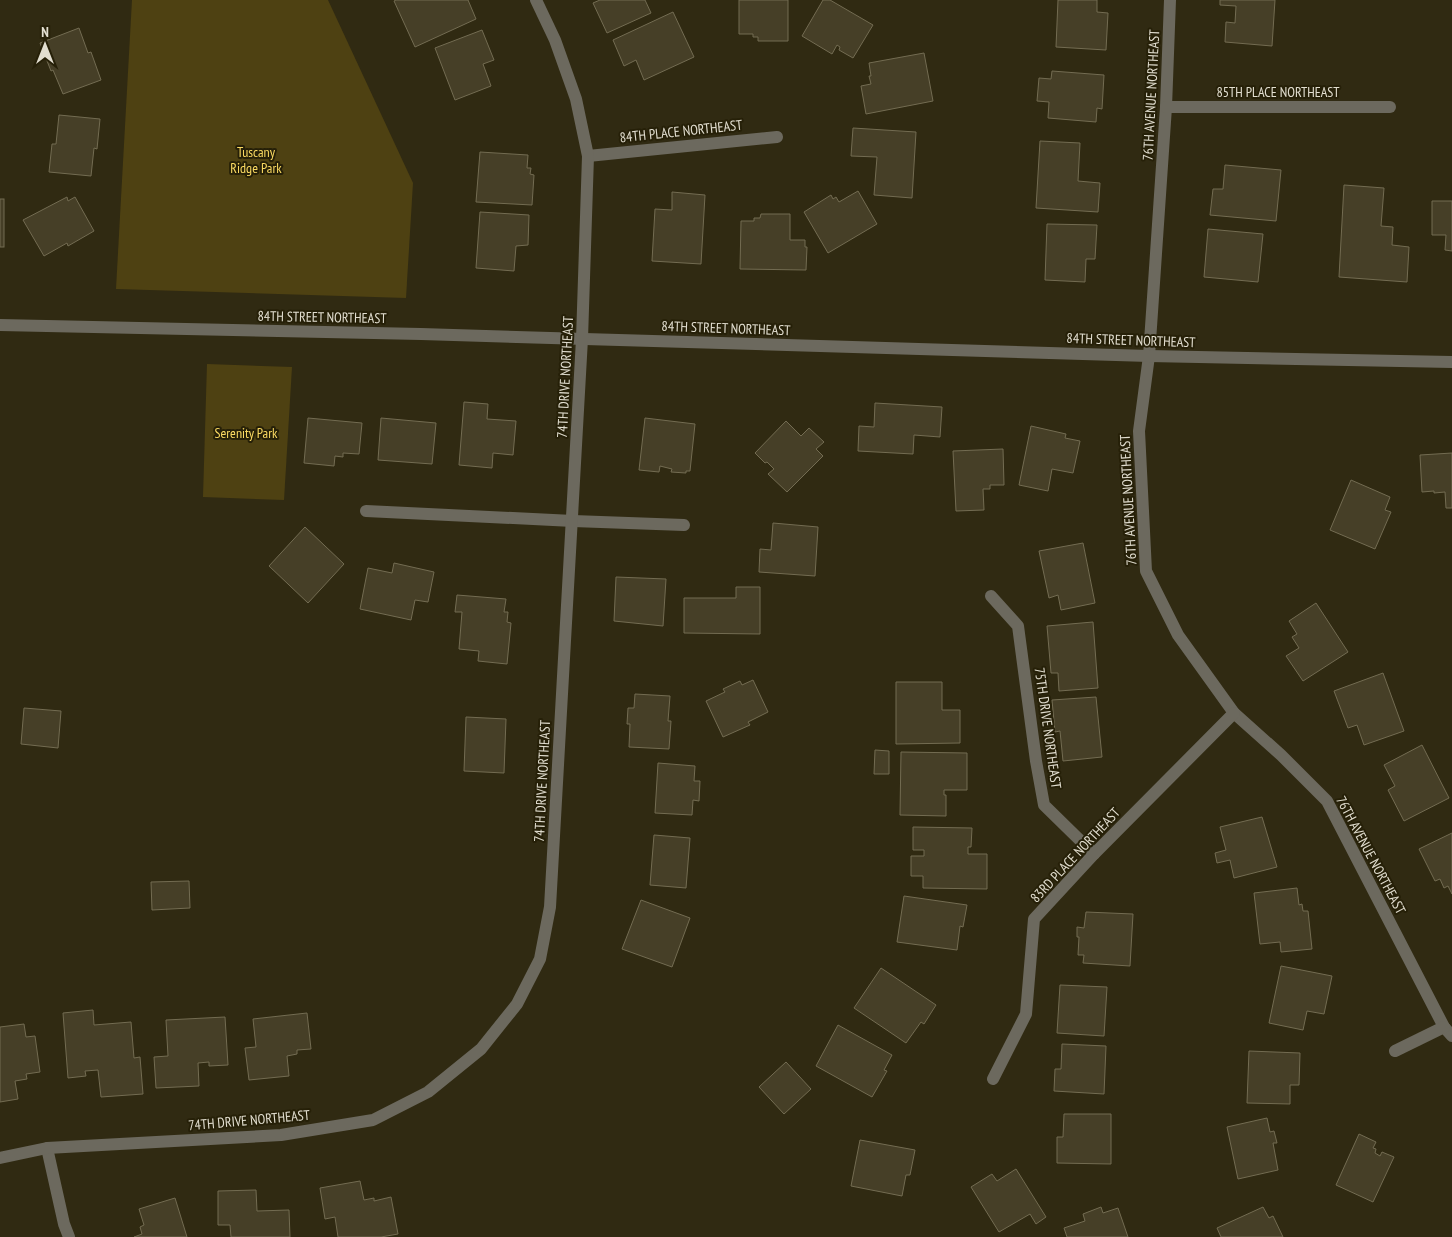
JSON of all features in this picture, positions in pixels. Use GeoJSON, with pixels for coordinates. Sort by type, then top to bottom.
{"type":"FeatureCollection","features":[{"type":"Feature","properties":{"kind":"street","name":"74TH DRIVE NORTHEAST"},"geometry":{"type":"LineString","coordinates":[[0,1158],[47,1148],[281,1135],[373,1120],[428,1092],[481,1049],[517,1004],[540,959],[550,907],[573,521],[582,339],[588,156],[576,99],[555,40],[536,0]]}},
{"type":"Feature","properties":{"kind":"street","name":"76TH AVENUE NORTHEAST"},"geometry":{"type":"LineString","coordinates":[[1170,0],[1166,107],[1149,356],[1139,431],[1146,571],[1178,635],[1234,713],[1281,755],[1327,801],[1448,1032],[1395,1051]]}},
{"type":"Feature","properties":{"kind":"street","name":"85TH PLACE NORTHEAST"},"geometry":{"type":"LineString","coordinates":[[1166,107],[1390,107]]}},
{"type":"Feature","properties":{"kind":"street","name":"84TH PLACE NORTHEAST"},"geometry":{"type":"LineString","coordinates":[[588,156],[777,137]]}},
{"type":"Feature","properties":{"kind":"street","name":"84TH STREET NORTHEAST"},"geometry":{"type":"LineString","coordinates":[[0,325],[411,334],[1149,356],[1452,362]]}},
{"type":"Feature","properties":{"kind":"street"},"geometry":{"type":"LineString","coordinates":[[366,511],[684,525]]}},
{"type":"Feature","properties":{"kind":"street","name":"75TH DRIVE NORTHEAST"},"geometry":{"type":"LineString","coordinates":[[991,596],[1018,626],[1036,761],[1044,805],[1094,854]]}},
{"type":"Feature","properties":{"kind":"street","name":"83RD PLACE NORTHEAST"},"geometry":{"type":"LineString","coordinates":[[993,1078],[1026,1014],[1034,919],[1094,854],[1234,713]]}},
{"type":"Feature","properties":{"kind":"street"},"geometry":{"type":"LineString","coordinates":[[47,1148],[64,1224],[69,1237]]}},
{"type":"Feature","properties":{"kind":"green space","name":"Tuscany Ridge Park"},"geometry":{"type":"Polygon","coordinates":[[[132,0],[328,0],[413,183],[406,298],[116,289],[132,0]]]}},
{"type":"Feature","properties":{"kind":"green space","name":"Serenity Park"},"geometry":{"type":"Polygon","coordinates":[[[207,364],[292,367],[284,500],[203,497],[207,364]]]}},
{"type":"Feature","properties":{"kind":"building"},"geometry":{"type":"Polygon","coordinates":[[[468,0],[476,19],[415,47],[394,1],[468,0]]]}},
{"type":"Feature","properties":{"kind":"building"},"geometry":{"type":"Polygon","coordinates":[[[600,0],[645,0],[651,13],[607,33],[593,3],[600,0]]]}},
{"type":"Feature","properties":{"kind":"building"},"geometry":{"type":"Polygon","coordinates":[[[739,0],[788,0],[788,41],[758,41],[758,37],[753,37],[753,34],[739,34],[739,0]]]}},
{"type":"Feature","properties":{"kind":"building"},"geometry":{"type":"Polygon","coordinates":[[[823,0],[830,0],[873,25],[853,58],[839,50],[840,47],[837,45],[832,54],[802,36],[823,0]]]}},
{"type":"Feature","properties":{"kind":"building"},"geometry":{"type":"Polygon","coordinates":[[[1058,0],[1097,0],[1097,12],[1108,13],[1106,50],[1056,47],[1058,0]]]}},
{"type":"Feature","properties":{"kind":"building"},"geometry":{"type":"Polygon","coordinates":[[[1220,0],[1275,0],[1272,46],[1225,42],[1226,22],[1235,23],[1236,6],[1220,5],[1220,0]]]}},
{"type":"Feature","properties":{"kind":"building"},"geometry":{"type":"Polygon","coordinates":[[[673,12],[694,57],[644,80],[636,60],[624,66],[613,40],[673,12]]]}},
{"type":"Feature","properties":{"kind":"building"},"geometry":{"type":"Polygon","coordinates":[[[79,28],[88,53],[91,52],[101,80],[63,94],[40,43],[79,28]]]}},
{"type":"Feature","properties":{"kind":"building"},"geometry":{"type":"Polygon","coordinates":[[[482,30],[494,60],[483,64],[491,86],[455,100],[435,48],[482,30]]]}},
{"type":"Feature","properties":{"kind":"building"},"geometry":{"type":"Polygon","coordinates":[[[924,53],[933,101],[866,114],[861,86],[871,84],[869,63],[924,53]]]}},
{"type":"Feature","properties":{"kind":"building"},"geometry":{"type":"Polygon","coordinates":[[[1052,71],[1104,75],[1102,109],[1097,108],[1096,122],[1048,118],[1049,102],[1037,101],[1039,78],[1051,79],[1052,71]]]}},
{"type":"Feature","properties":{"kind":"building"},"geometry":{"type":"Polygon","coordinates":[[[59,115],[100,119],[97,149],[94,148],[91,176],[49,172],[52,144],[56,144],[59,115]]]}},
{"type":"Feature","properties":{"kind":"building"},"geometry":{"type":"Polygon","coordinates":[[[853,128],[916,132],[912,198],[874,195],[877,157],[851,156],[853,128]]]}},
{"type":"Feature","properties":{"kind":"building"},"geometry":{"type":"Polygon","coordinates":[[[1040,141],[1080,143],[1078,181],[1100,183],[1098,212],[1036,208],[1040,141]]]}},
{"type":"Feature","properties":{"kind":"building"},"geometry":{"type":"Polygon","coordinates":[[[480,152],[528,155],[527,168],[531,168],[530,174],[534,175],[532,205],[476,202],[480,152]]]}},
{"type":"Feature","properties":{"kind":"building"},"geometry":{"type":"Polygon","coordinates":[[[1225,165],[1281,170],[1276,221],[1210,215],[1213,189],[1223,189],[1225,165]]]}},
{"type":"Feature","properties":{"kind":"building"},"geometry":{"type":"Polygon","coordinates":[[[1344,185],[1384,188],[1381,226],[1393,227],[1392,245],[1409,247],[1407,282],[1339,277],[1344,185]]]}},
{"type":"Feature","properties":{"kind":"building"},"geometry":{"type":"Polygon","coordinates":[[[858,191],[877,224],[828,253],[804,212],[831,195],[833,199],[836,197],[839,202],[858,191]]]}},
{"type":"Feature","properties":{"kind":"building"},"geometry":{"type":"Polygon","coordinates":[[[672,192],[705,195],[701,264],[652,261],[655,209],[672,210],[672,192]]]}},
{"type":"Feature","properties":{"kind":"building"},"geometry":{"type":"Polygon","coordinates":[[[67,197],[68,201],[75,197],[94,231],[68,246],[67,243],[44,256],[23,220],[67,197]]]}},
{"type":"Feature","properties":{"kind":"building"},"geometry":{"type":"Polygon","coordinates":[[[0,199],[4,199],[4,247],[0,247],[0,199]]]}},
{"type":"Feature","properties":{"kind":"building"},"geometry":{"type":"Polygon","coordinates":[[[1432,201],[1452,201],[1452,251],[1445,250],[1446,235],[1432,235],[1432,201]]]}},
{"type":"Feature","properties":{"kind":"building"},"geometry":{"type":"Polygon","coordinates":[[[480,212],[529,215],[528,245],[516,246],[514,271],[476,268],[480,212]]]}},
{"type":"Feature","properties":{"kind":"building"},"geometry":{"type":"Polygon","coordinates":[[[761,214],[790,214],[790,240],[805,240],[805,247],[807,247],[806,270],[740,269],[741,221],[754,221],[754,218],[760,218],[761,214]]]}},
{"type":"Feature","properties":{"kind":"building"},"geometry":{"type":"Polygon","coordinates":[[[1047,224],[1097,225],[1095,259],[1086,259],[1085,282],[1045,280],[1047,224]]]}},
{"type":"Feature","properties":{"kind":"building"},"geometry":{"type":"Polygon","coordinates":[[[1208,229],[1263,234],[1258,282],[1204,277],[1208,229]]]}},
{"type":"Feature","properties":{"kind":"building"},"geometry":{"type":"Polygon","coordinates":[[[464,402],[488,404],[487,419],[516,421],[513,455],[493,453],[492,468],[459,465],[464,402]]]}},
{"type":"Feature","properties":{"kind":"building"},"geometry":{"type":"Polygon","coordinates":[[[875,403],[942,407],[940,437],[914,435],[913,454],[858,451],[859,426],[874,427],[875,403]]]}},
{"type":"Feature","properties":{"kind":"building"},"geometry":{"type":"Polygon","coordinates":[[[308,418],[362,423],[359,454],[343,453],[343,457],[335,456],[334,466],[304,463],[308,418]]]}},
{"type":"Feature","properties":{"kind":"building"},"geometry":{"type":"Polygon","coordinates":[[[381,418],[436,423],[432,464],[378,460],[381,418]]]}},
{"type":"Feature","properties":{"kind":"building"},"geometry":{"type":"Polygon","coordinates":[[[645,418],[695,424],[690,471],[686,471],[686,473],[671,472],[672,469],[660,466],[659,472],[639,470],[645,418]]]}},
{"type":"Feature","properties":{"kind":"building"},"geometry":{"type":"Polygon","coordinates":[[[786,421],[801,436],[809,428],[824,442],[816,449],[823,456],[787,492],[768,474],[774,469],[755,453],[786,421]]]}},
{"type":"Feature","properties":{"kind":"building"},"geometry":{"type":"Polygon","coordinates":[[[1031,426],[1066,434],[1065,438],[1080,441],[1073,473],[1052,469],[1048,491],[1019,485],[1031,426]]]}},
{"type":"Feature","properties":{"kind":"building"},"geometry":{"type":"Polygon","coordinates":[[[1003,449],[1004,485],[990,485],[990,489],[983,489],[984,510],[956,511],[953,451],[1003,449]]]}},
{"type":"Feature","properties":{"kind":"building"},"geometry":{"type":"Polygon","coordinates":[[[1452,453],[1452,508],[1446,508],[1445,492],[1422,492],[1420,455],[1452,453]]]}},
{"type":"Feature","properties":{"kind":"building"},"geometry":{"type":"Polygon","coordinates":[[[1351,480],[1390,497],[1385,510],[1391,512],[1375,549],[1330,530],[1351,480]]]}},
{"type":"Feature","properties":{"kind":"building"},"geometry":{"type":"Polygon","coordinates":[[[773,523],[818,527],[815,576],[759,572],[760,549],[771,550],[773,523]]]}},
{"type":"Feature","properties":{"kind":"building"},"geometry":{"type":"Polygon","coordinates":[[[305,527],[344,564],[308,603],[269,566],[305,527]]]}},
{"type":"Feature","properties":{"kind":"building"},"geometry":{"type":"Polygon","coordinates":[[[1083,543],[1095,603],[1061,610],[1058,595],[1049,598],[1039,551],[1083,543]]]}},
{"type":"Feature","properties":{"kind":"building"},"geometry":{"type":"Polygon","coordinates":[[[394,563],[434,572],[428,602],[415,600],[411,620],[360,609],[368,568],[392,573],[394,563]]]}},
{"type":"Feature","properties":{"kind":"building"},"geometry":{"type":"Polygon","coordinates":[[[616,577],[666,579],[663,626],[614,621],[616,577]]]}},
{"type":"Feature","properties":{"kind":"building"},"geometry":{"type":"Polygon","coordinates":[[[736,587],[760,587],[760,634],[684,633],[684,598],[736,598],[736,587]]]}},
{"type":"Feature","properties":{"kind":"building"},"geometry":{"type":"Polygon","coordinates":[[[457,595],[506,599],[504,612],[508,612],[507,622],[511,623],[507,664],[478,661],[479,651],[459,649],[462,612],[455,612],[457,595]]]}},
{"type":"Feature","properties":{"kind":"building"},"geometry":{"type":"Polygon","coordinates":[[[1316,603],[1348,652],[1303,681],[1286,656],[1299,648],[1292,637],[1297,634],[1289,621],[1316,603]]]}},
{"type":"Feature","properties":{"kind":"building"},"geometry":{"type":"Polygon","coordinates":[[[1093,622],[1098,688],[1059,691],[1058,673],[1051,673],[1047,626],[1093,622]]]}},
{"type":"Feature","properties":{"kind":"building"},"geometry":{"type":"Polygon","coordinates":[[[1383,673],[1404,731],[1364,745],[1357,725],[1348,728],[1334,691],[1383,673]]]}},
{"type":"Feature","properties":{"kind":"building"},"geometry":{"type":"Polygon","coordinates":[[[753,680],[768,712],[748,722],[750,725],[723,737],[706,701],[725,692],[723,689],[740,681],[742,685],[753,680]]]}},
{"type":"Feature","properties":{"kind":"building"},"geometry":{"type":"Polygon","coordinates":[[[896,682],[942,682],[942,710],[960,710],[960,743],[896,744],[896,682]]]}},
{"type":"Feature","properties":{"kind":"building"},"geometry":{"type":"Polygon","coordinates":[[[635,694],[670,696],[668,721],[671,721],[669,749],[629,747],[630,724],[627,724],[628,708],[634,708],[635,694]]]}},
{"type":"Feature","properties":{"kind":"building"},"geometry":{"type":"Polygon","coordinates":[[[1096,697],[1102,757],[1063,761],[1060,731],[1055,732],[1052,700],[1096,697]]]}},
{"type":"Feature","properties":{"kind":"building"},"geometry":{"type":"Polygon","coordinates":[[[24,708],[61,711],[58,748],[21,744],[24,708]]]}},
{"type":"Feature","properties":{"kind":"building"},"geometry":{"type":"Polygon","coordinates":[[[466,717],[506,719],[504,773],[464,771],[466,717]]]}},
{"type":"Feature","properties":{"kind":"building"},"geometry":{"type":"Polygon","coordinates":[[[1422,745],[1449,798],[1404,821],[1388,790],[1395,786],[1384,765],[1422,745]]]}},
{"type":"Feature","properties":{"kind":"building"},"geometry":{"type":"Polygon","coordinates":[[[875,750],[889,751],[889,774],[874,774],[875,750]]]}},
{"type":"Feature","properties":{"kind":"building"},"geometry":{"type":"Polygon","coordinates":[[[901,752],[967,753],[967,790],[944,790],[944,795],[946,795],[946,816],[900,815],[901,752]]]}},
{"type":"Feature","properties":{"kind":"building"},"geometry":{"type":"Polygon","coordinates":[[[658,763],[695,766],[694,781],[700,781],[699,801],[693,800],[692,815],[655,813],[658,763]]]}},
{"type":"Feature","properties":{"kind":"building"},"geometry":{"type":"Polygon","coordinates":[[[1262,817],[1277,867],[1234,878],[1230,860],[1217,863],[1215,853],[1226,850],[1220,827],[1262,817]]]}},
{"type":"Feature","properties":{"kind":"building"},"geometry":{"type":"Polygon","coordinates":[[[913,827],[972,828],[971,847],[968,847],[968,854],[987,854],[987,889],[923,888],[923,876],[911,876],[911,856],[924,856],[924,850],[913,850],[913,827]]]}},
{"type":"Feature","properties":{"kind":"building"},"geometry":{"type":"Polygon","coordinates":[[[1452,833],[1452,894],[1448,886],[1444,888],[1440,879],[1435,881],[1419,849],[1452,833]]]}},
{"type":"Feature","properties":{"kind":"building"},"geometry":{"type":"Polygon","coordinates":[[[654,835],[690,838],[686,888],[650,885],[654,835]]]}},
{"type":"Feature","properties":{"kind":"building"},"geometry":{"type":"Polygon","coordinates":[[[189,881],[190,908],[152,910],[151,882],[189,881]]]}},
{"type":"Feature","properties":{"kind":"building"},"geometry":{"type":"Polygon","coordinates":[[[1297,888],[1299,905],[1302,904],[1303,911],[1308,911],[1312,949],[1281,952],[1280,942],[1260,944],[1254,893],[1297,888]]]}},
{"type":"Feature","properties":{"kind":"building"},"geometry":{"type":"Polygon","coordinates":[[[904,896],[967,905],[963,927],[960,926],[957,950],[897,942],[904,896]]]}},
{"type":"Feature","properties":{"kind":"building"},"geometry":{"type":"Polygon","coordinates":[[[641,900],[690,918],[672,967],[622,949],[641,900]]]}},
{"type":"Feature","properties":{"kind":"building"},"geometry":{"type":"Polygon","coordinates":[[[1086,912],[1133,914],[1130,966],[1083,963],[1084,955],[1078,955],[1079,937],[1077,937],[1077,927],[1084,928],[1086,912]]]}},
{"type":"Feature","properties":{"kind":"building"},"geometry":{"type":"Polygon","coordinates":[[[1281,966],[1332,976],[1324,1014],[1307,1011],[1303,1030],[1269,1023],[1281,966]]]}},
{"type":"Feature","properties":{"kind":"building"},"geometry":{"type":"Polygon","coordinates":[[[881,968],[936,1005],[924,1024],[921,1022],[906,1043],[854,1008],[881,968]]]}},
{"type":"Feature","properties":{"kind":"building"},"geometry":{"type":"Polygon","coordinates":[[[1060,985],[1107,987],[1104,1036],[1057,1033],[1060,985]]]}},
{"type":"Feature","properties":{"kind":"building"},"geometry":{"type":"Polygon","coordinates":[[[93,1010],[94,1025],[131,1022],[134,1058],[140,1057],[143,1094],[101,1097],[98,1070],[85,1071],[86,1076],[68,1078],[63,1013],[93,1010]]]}},
{"type":"Feature","properties":{"kind":"building"},"geometry":{"type":"Polygon","coordinates":[[[307,1013],[311,1049],[297,1050],[297,1054],[287,1056],[289,1076],[249,1080],[245,1048],[256,1047],[253,1019],[307,1013]]]}},
{"type":"Feature","properties":{"kind":"building"},"geometry":{"type":"Polygon","coordinates":[[[225,1017],[228,1065],[209,1066],[209,1062],[198,1063],[199,1086],[156,1088],[154,1057],[168,1056],[166,1020],[225,1017]]]}},
{"type":"Feature","properties":{"kind":"building"},"geometry":{"type":"Polygon","coordinates":[[[24,1024],[26,1037],[35,1036],[40,1072],[26,1074],[27,1079],[15,1081],[18,1099],[0,1102],[0,1027],[24,1024]]]}},
{"type":"Feature","properties":{"kind":"building"},"geometry":{"type":"Polygon","coordinates":[[[838,1025],[892,1055],[884,1070],[887,1071],[872,1097],[816,1066],[838,1025]]]}},
{"type":"Feature","properties":{"kind":"building"},"geometry":{"type":"Polygon","coordinates":[[[1062,1044],[1106,1046],[1104,1094],[1054,1091],[1055,1069],[1061,1069],[1062,1044]]]}},
{"type":"Feature","properties":{"kind":"building"},"geometry":{"type":"Polygon","coordinates":[[[1249,1051],[1300,1053],[1299,1085],[1290,1085],[1290,1104],[1247,1103],[1249,1051]]]}},
{"type":"Feature","properties":{"kind":"building"},"geometry":{"type":"Polygon","coordinates":[[[786,1062],[811,1089],[784,1114],[759,1087],[786,1062]]]}},
{"type":"Feature","properties":{"kind":"building"},"geometry":{"type":"Polygon","coordinates":[[[1064,1114],[1111,1114],[1111,1164],[1057,1163],[1057,1137],[1063,1137],[1064,1114]]]}},
{"type":"Feature","properties":{"kind":"building"},"geometry":{"type":"Polygon","coordinates":[[[1267,1118],[1270,1132],[1274,1131],[1277,1143],[1273,1143],[1278,1170],[1238,1179],[1227,1127],[1267,1118]]]}},
{"type":"Feature","properties":{"kind":"building"},"geometry":{"type":"Polygon","coordinates":[[[1359,1134],[1376,1142],[1373,1148],[1376,1149],[1375,1153],[1380,1156],[1382,1152],[1394,1157],[1373,1202],[1336,1185],[1359,1134]]]}},
{"type":"Feature","properties":{"kind":"building"},"geometry":{"type":"Polygon","coordinates":[[[860,1140],[915,1150],[910,1175],[906,1175],[902,1196],[851,1186],[860,1140]]]}},
{"type":"Feature","properties":{"kind":"building"},"geometry":{"type":"Polygon","coordinates":[[[1016,1169],[1046,1217],[1036,1224],[1030,1214],[999,1232],[971,1187],[992,1174],[997,1181],[1016,1169]]]}},
{"type":"Feature","properties":{"kind":"building"},"geometry":{"type":"Polygon","coordinates":[[[360,1181],[364,1200],[374,1198],[374,1201],[391,1197],[398,1234],[381,1237],[338,1237],[335,1217],[325,1219],[320,1188],[360,1181]]]}},
{"type":"Feature","properties":{"kind":"building"},"geometry":{"type":"Polygon","coordinates":[[[256,1190],[257,1211],[289,1210],[290,1237],[231,1237],[230,1225],[218,1225],[218,1191],[256,1190]]]}},
{"type":"Feature","properties":{"kind":"building"},"geometry":{"type":"Polygon","coordinates":[[[175,1198],[187,1237],[134,1237],[142,1234],[140,1227],[144,1225],[139,1209],[175,1198]]]}},
{"type":"Feature","properties":{"kind":"building"},"geometry":{"type":"Polygon","coordinates":[[[1101,1207],[1103,1213],[1118,1208],[1128,1237],[1067,1237],[1064,1228],[1085,1221],[1083,1214],[1101,1207]]]}},
{"type":"Feature","properties":{"kind":"building"},"geometry":{"type":"Polygon","coordinates":[[[1263,1207],[1269,1218],[1273,1216],[1283,1237],[1221,1237],[1217,1228],[1263,1207]]]}}]}
